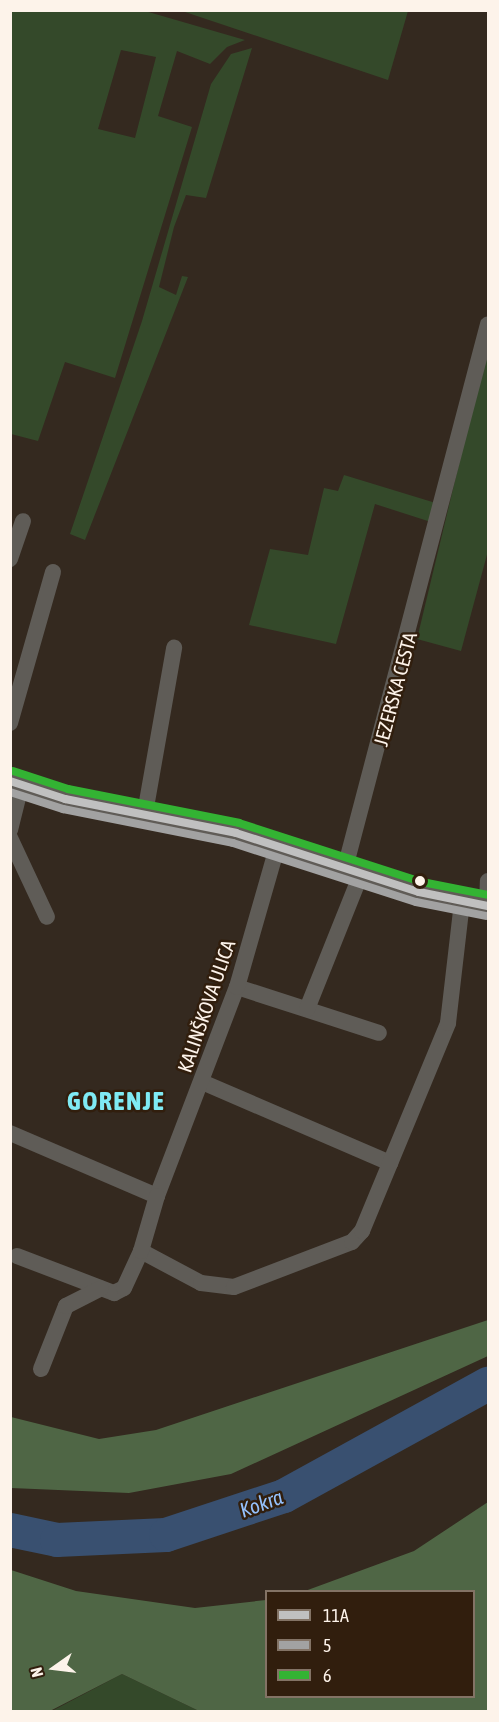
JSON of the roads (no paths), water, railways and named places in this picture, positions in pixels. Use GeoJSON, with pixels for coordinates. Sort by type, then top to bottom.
{"type":"FeatureCollection","features":[{"type":"Feature","properties":{"kind":"street","name":"JEZERSKA CESTA"},"geometry":{"type":"LineString","coordinates":[[307,1009],[353,871],[489,324]]}},
{"type":"Feature","properties":{"kind":"street"},"geometry":{"type":"LineString","coordinates":[[10,559],[23,521]]}},
{"type":"Feature","properties":{"kind":"street"},"geometry":{"type":"LineString","coordinates":[[10,723],[53,572]]}},
{"type":"Feature","properties":{"kind":"street"},"geometry":{"type":"LineString","coordinates":[[146,813],[174,648]]}},
{"type":"Feature","properties":{"kind":"street"},"geometry":{"type":"LineString","coordinates":[[10,830],[16,784],[278,844],[353,871],[462,902],[488,906],[489,880]]}},
{"type":"Feature","properties":{"kind":"street"},"geometry":{"type":"LineString","coordinates":[[10,838],[47,917]]}},
{"type":"Feature","properties":{"kind":"street","name":"KALINŠKOVA ULICA"},"geometry":{"type":"LineString","coordinates":[[101,1288],[114,1293],[124,1288],[141,1251],[157,1196],[237,987],[278,844]]}},
{"type":"Feature","properties":{"kind":"street"},"geometry":{"type":"LineString","coordinates":[[141,1251],[201,1283],[223,1286],[293,1266],[352,1242],[362,1231],[448,1023],[462,902]]}},
{"type":"Feature","properties":{"kind":"street"},"geometry":{"type":"LineString","coordinates":[[237,987],[379,1033]]}},
{"type":"Feature","properties":{"kind":"street"},"geometry":{"type":"LineString","coordinates":[[202,1082],[390,1163]]}},
{"type":"Feature","properties":{"kind":"street"},"geometry":{"type":"LineString","coordinates":[[10,1133],[157,1196]]}},
{"type":"Feature","properties":{"kind":"street"},"geometry":{"type":"LineString","coordinates":[[17,1256],[101,1288]]}},
{"type":"Feature","properties":{"kind":"street"},"geometry":{"type":"LineString","coordinates":[[41,1369],[66,1306],[101,1288]]}},
{"type":"Feature","properties":{"kind":"waterway","name":"Kokra"},"geometry":{"type":"LineString","coordinates":[[10,1530],[57,1540],[166,1535],[284,1496],[488,1384]]}},
{"type":"Feature","properties":{"kind":"district","name":"GORENJE"},"geometry":{"type":"Point","coordinates":[116,1102]}}]}
